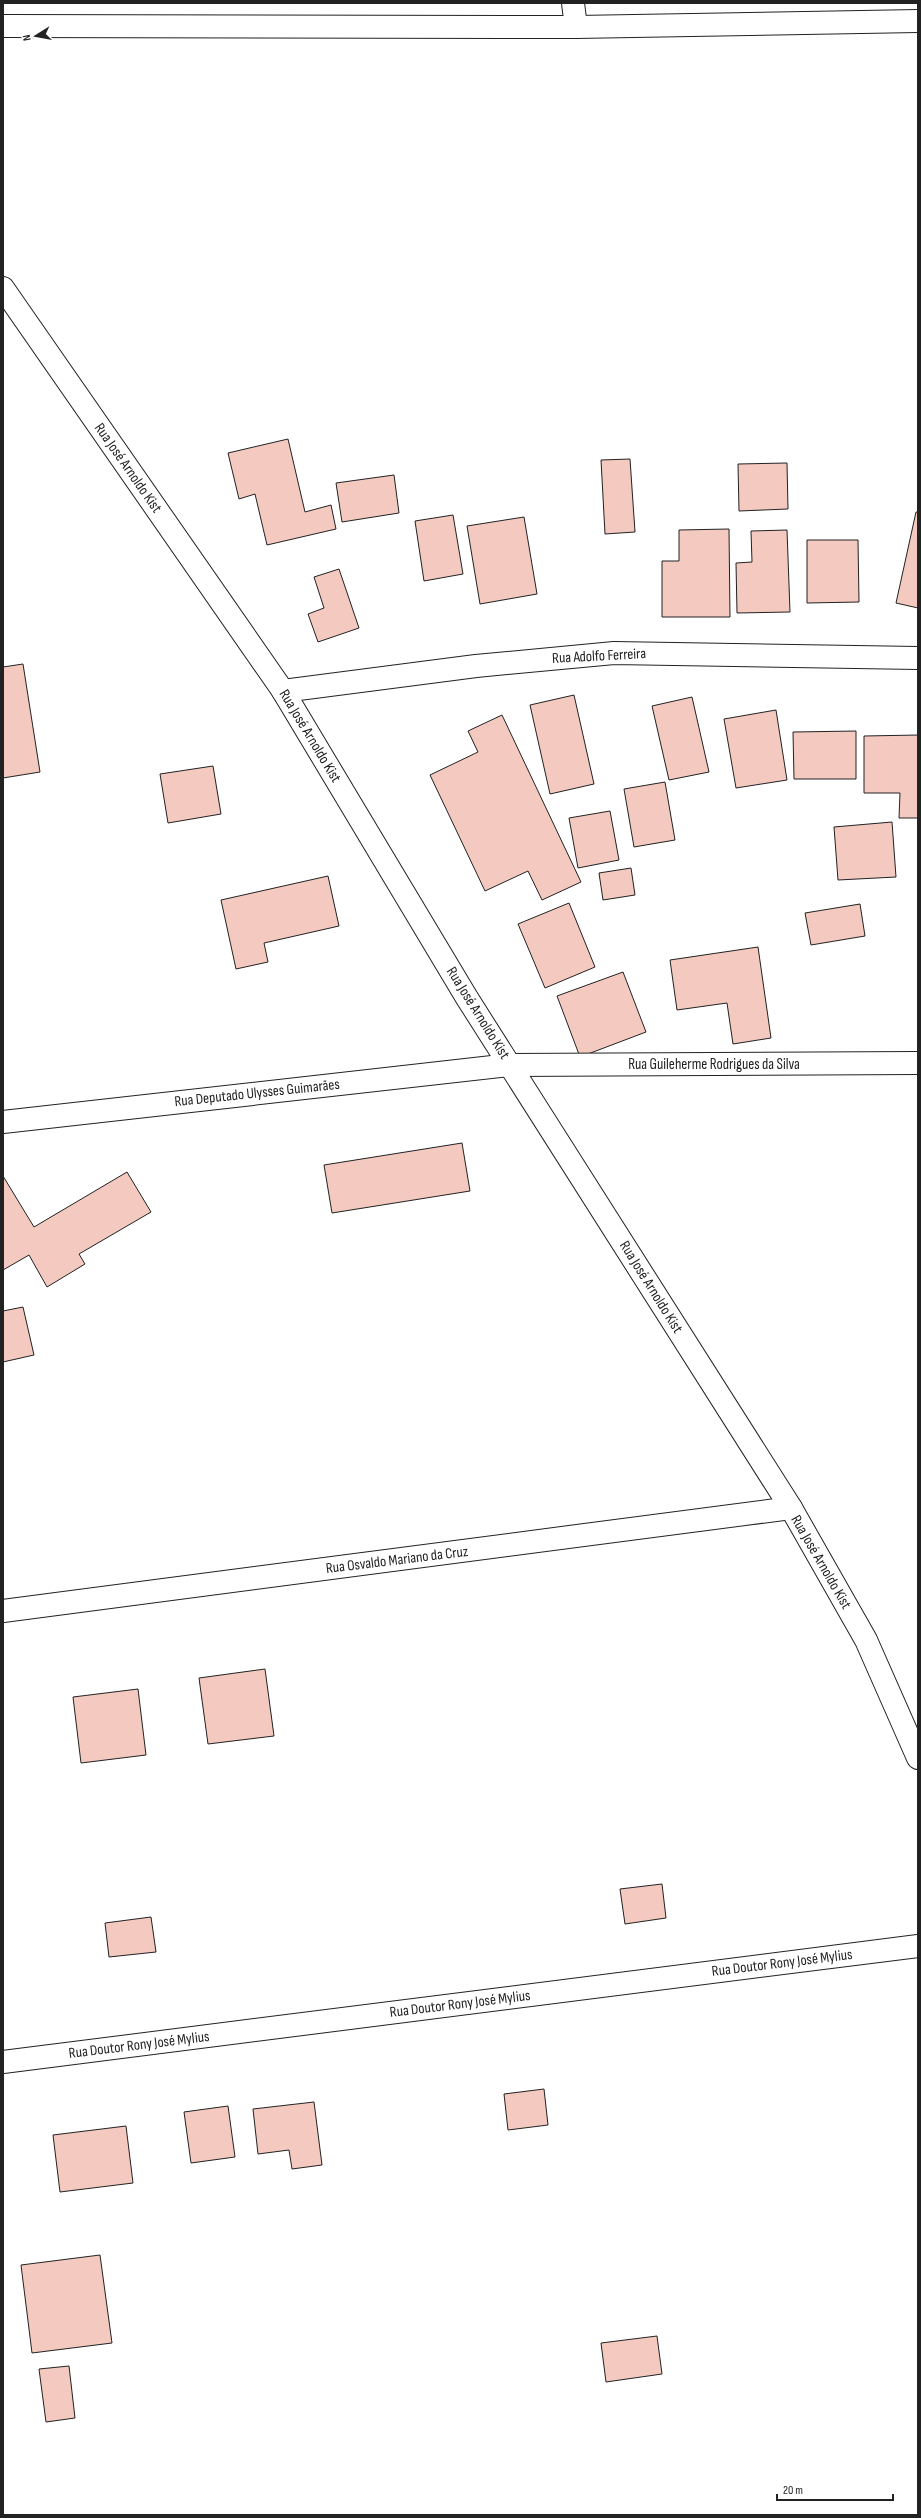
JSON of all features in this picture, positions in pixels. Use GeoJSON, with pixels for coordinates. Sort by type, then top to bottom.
{"type":"FeatureCollection","features":[{"type":"Feature","properties":{"kind":"street"},"geometry":{"type":"LineString","coordinates":[[573,3],[576,26]]}},
{"type":"Feature","properties":{"kind":"street"},"geometry":{"type":"LineString","coordinates":[[3,26],[576,26],[918,21]]}},
{"type":"Feature","properties":{"kind":"street","name":"Rua José Arnoldo Kist"},"geometry":{"type":"LineString","coordinates":[[3,288],[283,691],[467,998],[791,1508],[866,1640],[918,1758]]}},
{"type":"Feature","properties":{"kind":"street","name":"Rua Adolfo Ferreira"},"geometry":{"type":"LineString","coordinates":[[283,691],[476,666],[614,653],[918,658]]}},
{"type":"Feature","properties":{"kind":"street","name":"Rua Guileherme Rodrigues da Silva"},"geometry":{"type":"LineString","coordinates":[[510,1065],[918,1063]]}},
{"type":"Feature","properties":{"kind":"street","name":"Rua Deputado Ulysses Guimarães"},"geometry":{"type":"LineString","coordinates":[[3,1122],[510,1065]]}},
{"type":"Feature","properties":{"kind":"street","name":"Rua Osvaldo Mariano da Cruz"},"geometry":{"type":"LineString","coordinates":[[3,1611],[791,1508]]}},
{"type":"Feature","properties":{"kind":"street","name":"Rua Doutor Rony José Mylius"},"geometry":{"type":"LineString","coordinates":[[3,2062],[918,1946]]}},
{"type":"Feature","properties":{"kind":"building"},"geometry":{"type":"Polygon","coordinates":[[[288,439],[305,512],[331,505],[336,529],[267,545],[255,494],[239,499],[228,453],[288,439]]]}},
{"type":"Feature","properties":{"kind":"building"},"geometry":{"type":"Polygon","coordinates":[[[630,459],[635,532],[605,534],[601,460],[630,459]]]}},
{"type":"Feature","properties":{"kind":"building"},"geometry":{"type":"Polygon","coordinates":[[[787,463],[788,509],[739,511],[738,464],[787,463]]]}},
{"type":"Feature","properties":{"kind":"building"},"geometry":{"type":"Polygon","coordinates":[[[394,475],[399,513],[342,522],[336,483],[394,475]]]}},
{"type":"Feature","properties":{"kind":"building"},"geometry":{"type":"Polygon","coordinates":[[[916,512],[918,512],[918,608],[896,603],[916,512]]]}},
{"type":"Feature","properties":{"kind":"building"},"geometry":{"type":"Polygon","coordinates":[[[453,515],[463,574],[424,581],[415,521],[453,515]]]}},
{"type":"Feature","properties":{"kind":"building"},"geometry":{"type":"Polygon","coordinates":[[[524,517],[537,594],[480,604],[467,526],[524,517]]]}},
{"type":"Feature","properties":{"kind":"building"},"geometry":{"type":"Polygon","coordinates":[[[729,529],[730,617],[662,617],[662,561],[679,561],[679,530],[729,529]]]}},
{"type":"Feature","properties":{"kind":"building"},"geometry":{"type":"Polygon","coordinates":[[[787,530],[790,612],[737,613],[736,563],[752,562],[751,531],[787,530]]]}},
{"type":"Feature","properties":{"kind":"building"},"geometry":{"type":"Polygon","coordinates":[[[807,540],[858,540],[859,602],[807,603],[807,540]]]}},
{"type":"Feature","properties":{"kind":"building"},"geometry":{"type":"Polygon","coordinates":[[[339,569],[359,628],[318,642],[308,614],[324,608],[314,577],[339,569]]]}},
{"type":"Feature","properties":{"kind":"building"},"geometry":{"type":"Polygon","coordinates":[[[23,664],[40,772],[3,778],[3,667],[23,664]]]}},
{"type":"Feature","properties":{"kind":"building"},"geometry":{"type":"Polygon","coordinates":[[[574,695],[594,784],[550,794],[530,705],[574,695]]]}},
{"type":"Feature","properties":{"kind":"building"},"geometry":{"type":"Polygon","coordinates":[[[692,697],[709,772],[669,780],[652,706],[692,697]]]}},
{"type":"Feature","properties":{"kind":"building"},"geometry":{"type":"Polygon","coordinates":[[[776,710],[787,780],[736,788],[724,719],[776,710]]]}},
{"type":"Feature","properties":{"kind":"building"},"geometry":{"type":"Polygon","coordinates":[[[502,715],[581,882],[542,900],[528,871],[485,891],[430,775],[478,752],[468,731],[502,715]]]}},
{"type":"Feature","properties":{"kind":"building"},"geometry":{"type":"Polygon","coordinates":[[[856,731],[856,779],[794,779],[793,732],[856,731]]]}},
{"type":"Feature","properties":{"kind":"building"},"geometry":{"type":"Polygon","coordinates":[[[918,735],[918,818],[899,818],[900,793],[864,793],[864,736],[918,735]]]}},
{"type":"Feature","properties":{"kind":"building"},"geometry":{"type":"Polygon","coordinates":[[[213,766],[221,814],[168,823],[160,774],[213,766]]]}},
{"type":"Feature","properties":{"kind":"building"},"geometry":{"type":"Polygon","coordinates":[[[665,782],[675,840],[634,847],[624,789],[665,782]]]}},
{"type":"Feature","properties":{"kind":"building"},"geometry":{"type":"Polygon","coordinates":[[[610,811],[619,860],[578,868],[569,818],[610,811]]]}},
{"type":"Feature","properties":{"kind":"building"},"geometry":{"type":"Polygon","coordinates":[[[892,822],[896,877],[838,880],[834,827],[892,822]]]}},
{"type":"Feature","properties":{"kind":"building"},"geometry":{"type":"Polygon","coordinates":[[[631,868],[635,895],[603,900],[599,873],[631,868]]]}},
{"type":"Feature","properties":{"kind":"building"},"geometry":{"type":"Polygon","coordinates":[[[328,876],[339,926],[264,943],[268,962],[236,969],[221,900],[328,876]]]}},
{"type":"Feature","properties":{"kind":"building"},"geometry":{"type":"Polygon","coordinates":[[[569,903],[595,967],[545,988],[518,924],[569,903]]]}},
{"type":"Feature","properties":{"kind":"building"},"geometry":{"type":"Polygon","coordinates":[[[860,904],[865,936],[811,945],[805,913],[860,904]]]}},
{"type":"Feature","properties":{"kind":"building"},"geometry":{"type":"Polygon","coordinates":[[[758,947],[771,1038],[733,1044],[727,1003],[677,1010],[670,960],[758,947]]]}},
{"type":"Feature","properties":{"kind":"building"},"geometry":{"type":"Polygon","coordinates":[[[623,972],[646,1032],[580,1057],[557,996],[623,972]]]}},
{"type":"Feature","properties":{"kind":"building"},"geometry":{"type":"Polygon","coordinates":[[[462,1143],[470,1191],[332,1213],[324,1165],[462,1143]]]}},
{"type":"Feature","properties":{"kind":"building"},"geometry":{"type":"Polygon","coordinates":[[[127,1172],[151,1212],[79,1254],[85,1264],[47,1287],[29,1255],[3,1270],[3,1176],[34,1227],[127,1172]]]}},
{"type":"Feature","properties":{"kind":"building"},"geometry":{"type":"Polygon","coordinates":[[[23,1307],[34,1355],[3,1362],[3,1311],[23,1307]]]}},
{"type":"Feature","properties":{"kind":"building"},"geometry":{"type":"Polygon","coordinates":[[[265,1669],[274,1736],[208,1744],[199,1678],[265,1669]]]}},
{"type":"Feature","properties":{"kind":"building"},"geometry":{"type":"Polygon","coordinates":[[[138,1689],[146,1755],[81,1763],[73,1697],[138,1689]]]}},
{"type":"Feature","properties":{"kind":"building"},"geometry":{"type":"Polygon","coordinates":[[[662,1884],[666,1918],[625,1924],[620,1889],[662,1884]]]}},
{"type":"Feature","properties":{"kind":"building"},"geometry":{"type":"Polygon","coordinates":[[[151,1917],[156,1952],[109,1957],[105,1923],[151,1917]]]}},
{"type":"Feature","properties":{"kind":"building"},"geometry":{"type":"Polygon","coordinates":[[[544,2089],[548,2125],[508,2130],[504,2094],[544,2089]]]}},
{"type":"Feature","properties":{"kind":"building"},"geometry":{"type":"Polygon","coordinates":[[[314,2102],[322,2165],[292,2169],[289,2150],[258,2154],[253,2109],[314,2102]]]}},
{"type":"Feature","properties":{"kind":"building"},"geometry":{"type":"Polygon","coordinates":[[[228,2106],[235,2157],[191,2163],[184,2112],[228,2106]]]}},
{"type":"Feature","properties":{"kind":"building"},"geometry":{"type":"Polygon","coordinates":[[[126,2126],[133,2183],[60,2192],[53,2135],[126,2126]]]}},
{"type":"Feature","properties":{"kind":"building"},"geometry":{"type":"Polygon","coordinates":[[[100,2255],[112,2343],[32,2353],[21,2265],[100,2255]]]}},
{"type":"Feature","properties":{"kind":"building"},"geometry":{"type":"Polygon","coordinates":[[[657,2336],[662,2374],[606,2382],[601,2343],[657,2336]]]}},
{"type":"Feature","properties":{"kind":"building"},"geometry":{"type":"Polygon","coordinates":[[[69,2366],[75,2418],[46,2422],[39,2369],[69,2366]]]}}]}
